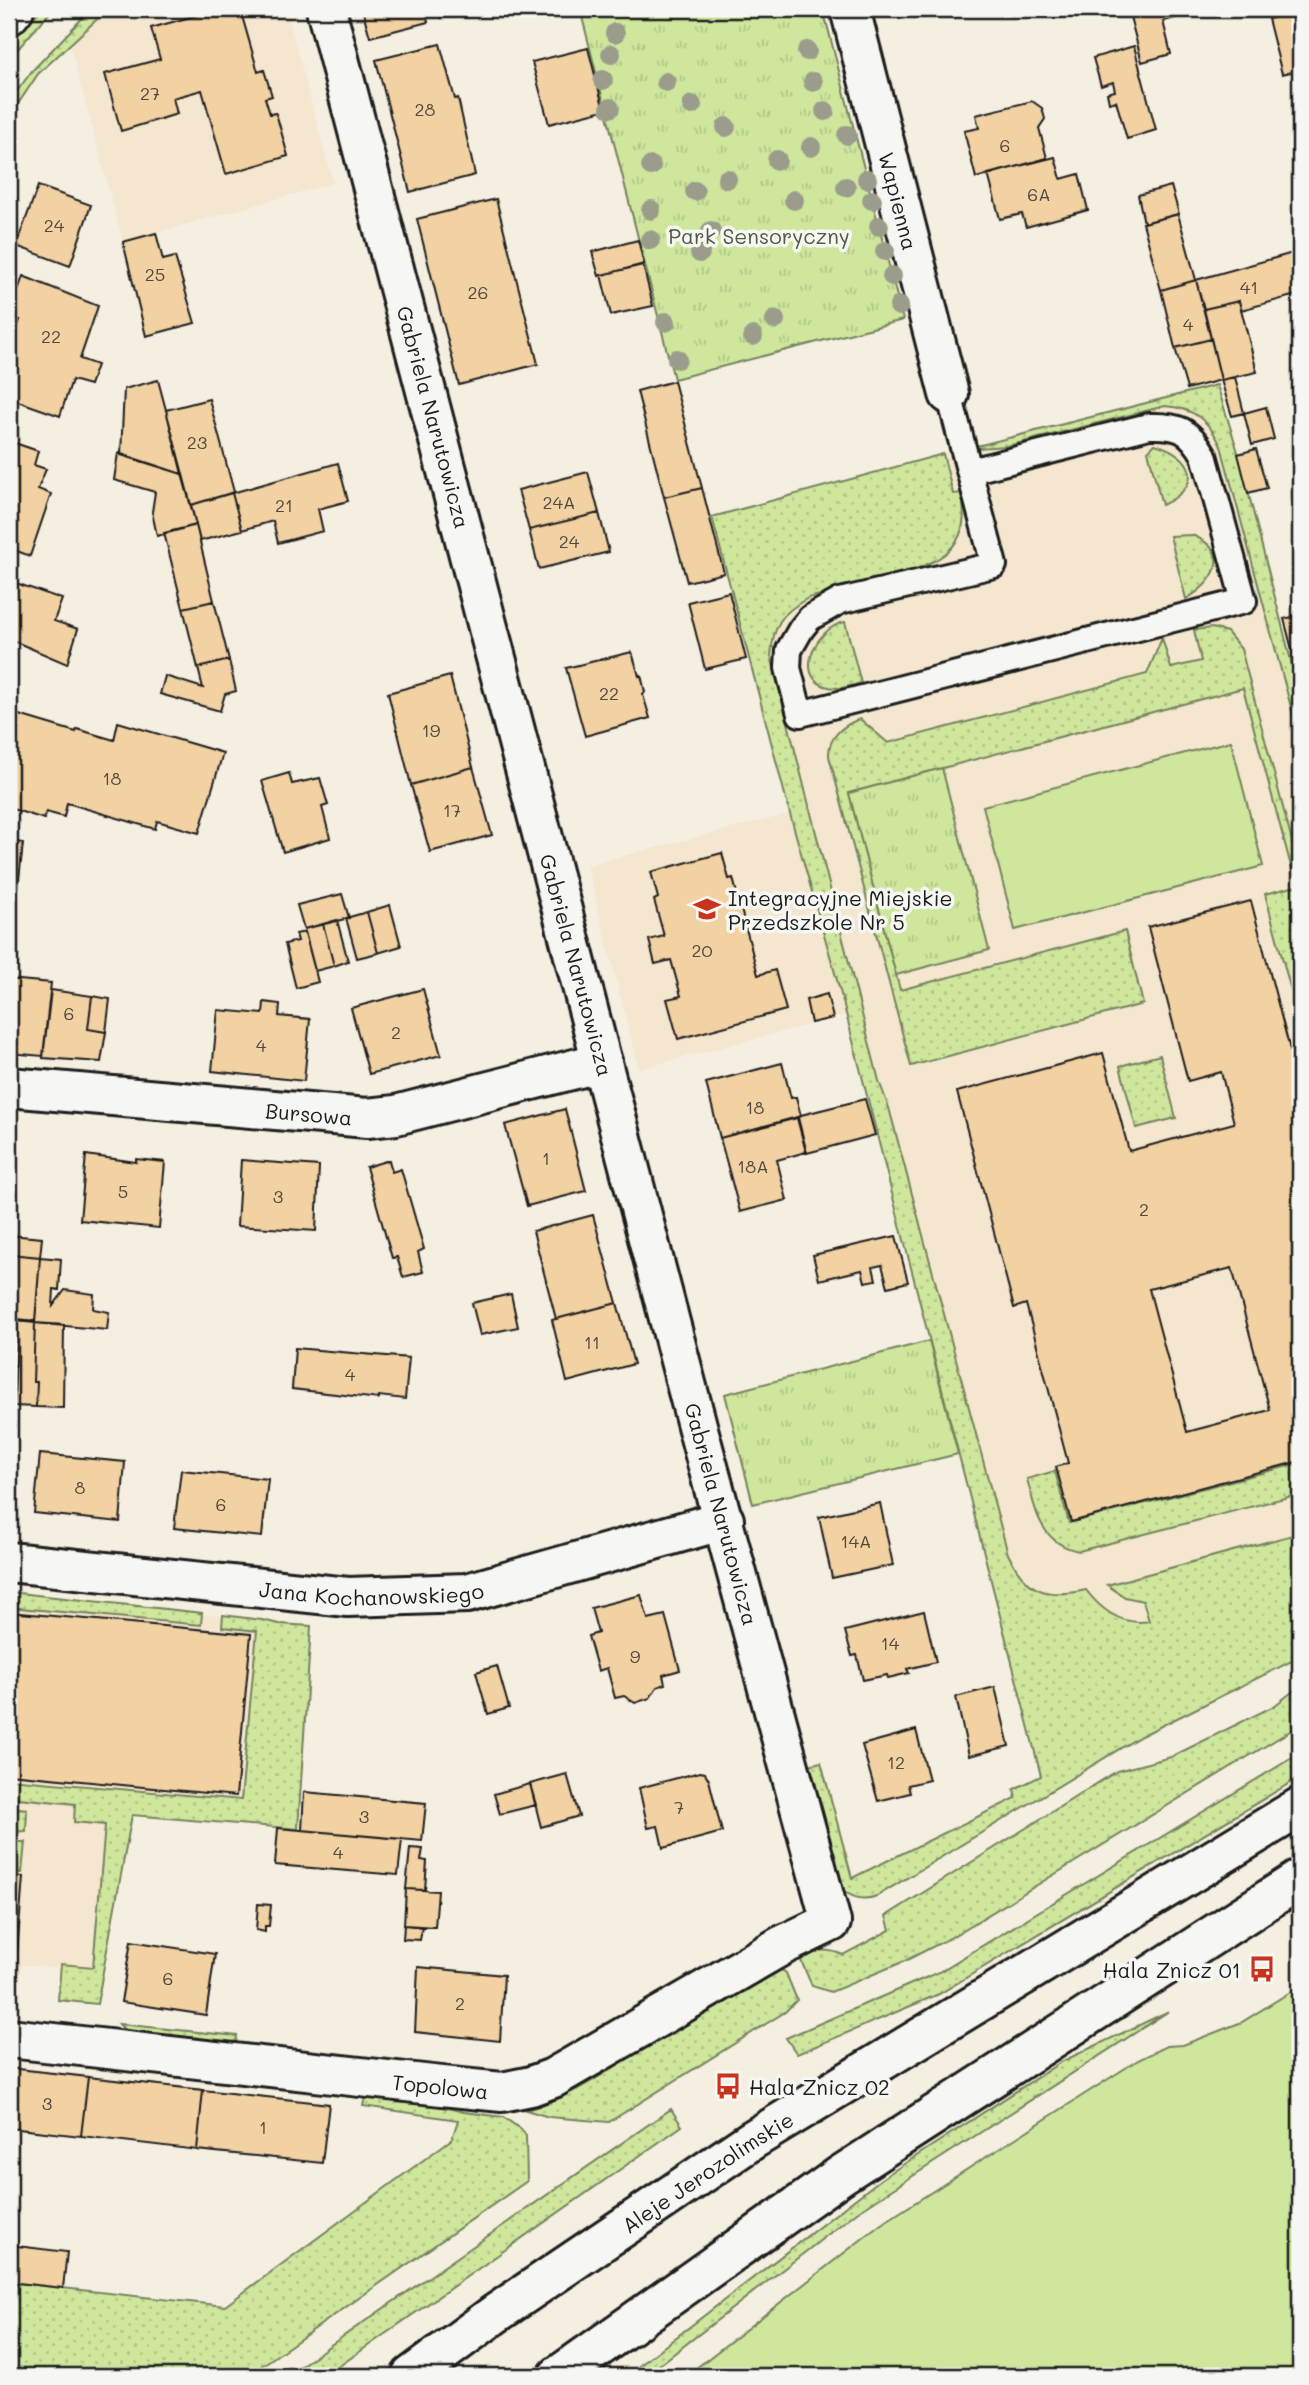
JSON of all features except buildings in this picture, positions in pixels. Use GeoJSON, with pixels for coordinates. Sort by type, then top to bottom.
{"type":"FeatureCollection","features":[{"type":"Feature","properties":{"kind":"street"},"geometry":{"type":"LineString","coordinates":[[9,15],[15,9]]}},
{"type":"Feature","properties":{"kind":"street","name":"Gabriela Narutowicza"},"geometry":{"type":"LineString","coordinates":[[326,9],[831,1922]]}},
{"type":"Feature","properties":{"kind":"street","name":"Wapienna"},"geometry":{"type":"LineString","coordinates":[[850,9],[949,394]]}},
{"type":"Feature","properties":{"kind":"street","name":"Bursowa"},"geometry":{"type":"LineString","coordinates":[[9,1087],[367,1118],[396,1115],[602,1062]]}},
{"type":"Feature","properties":{"kind":"street","name":"Jana Kochanowskiego"},"geometry":{"type":"LineString","coordinates":[[9,1562],[348,1597],[467,1593],[724,1520]]}},
{"type":"Feature","properties":{"kind":"street","name":"Aleje Jerozolimskie"},"geometry":{"type":"LineString","coordinates":[[411,2376],[495,2314],[752,2140],[1300,1807]]}},
{"type":"Feature","properties":{"kind":"street"},"geometry":{"type":"LineString","coordinates":[[558,2376],[841,2175],[1300,1879]]}},
{"type":"Feature","properties":{"kind":"street","name":"Topolowa"},"geometry":{"type":"LineString","coordinates":[[9,2038],[429,2085],[511,2091],[553,2078],[781,1946],[831,1922]]}},
{"type":"Feature","properties":{"kind":"lane"},"geometry":{"type":"LineString","coordinates":[[949,394],[994,565],[840,601],[810,618],[789,650],[788,667],[800,714],[1244,601],[1204,455],[1187,432],[1169,425],[1149,426],[970,471]]}},
{"type":"Feature","properties":{"kind":"shaded area"},"geometry":{"type":"Polygon","coordinates":[[[108,9],[286,9],[333,183],[123,242],[70,45],[108,9]]]}},
{"type":"Feature","properties":{"kind":"shaded area"},"geometry":{"type":"Polygon","coordinates":[[[1217,385],[1238,452],[1300,697],[1300,1645],[1038,1764],[846,1015],[639,1069],[587,865],[790,814],[712,517],[943,454],[1217,385]]]}},
{"type":"Feature","properties":{"kind":"shaded area"},"geometry":{"type":"Polygon","coordinates":[[[9,1592],[311,1626],[298,1829],[132,1815],[102,1971],[22,1965],[21,1974],[9,1973],[9,1592]]]}},
{"type":"Feature","properties":{"kind":"green space"},"geometry":{"type":"Polygon","coordinates":[[[41,9],[53,9],[9,59],[9,44],[41,9]]]}},
{"type":"Feature","properties":{"kind":"green space"},"geometry":{"type":"Polygon","coordinates":[[[91,9],[108,9],[38,74],[18,104],[9,130],[9,102],[32,71],[91,9]]]}},
{"type":"Feature","properties":{"kind":"green space","name":"Park Sensoryczny"},"geometry":{"type":"Polygon","coordinates":[[[580,9],[823,9],[903,320],[674,379],[580,9]]]}},
{"type":"Feature","properties":{"kind":"green space"},"geometry":{"type":"Polygon","coordinates":[[[1217,385],[1238,452],[1300,696],[1300,741],[1221,446],[1205,422],[1184,409],[1165,406],[1007,446],[977,446],[1217,385]]]}},
{"type":"Feature","properties":{"kind":"green space"},"geometry":{"type":"Polygon","coordinates":[[[1155,444],[1179,456],[1190,472],[1184,489],[1162,505],[1148,451],[1155,444]]]}},
{"type":"Feature","properties":{"kind":"green space"},"geometry":{"type":"Polygon","coordinates":[[[943,454],[953,494],[961,493],[964,514],[962,530],[955,544],[945,554],[916,569],[808,598],[791,609],[780,621],[776,628],[771,656],[879,1081],[889,1108],[1008,1554],[1022,1577],[1039,1590],[1059,1594],[1086,1590],[1113,1615],[1139,1622],[1149,1621],[1143,1601],[1125,1597],[1107,1585],[1300,1533],[1300,1657],[1141,1736],[877,1896],[861,1898],[851,1896],[837,1886],[805,1766],[821,1762],[852,1878],[1016,1798],[1014,1789],[1041,1776],[842,998],[790,814],[712,517],[943,454]]]}},
{"type":"Feature","properties":{"kind":"green space"},"geometry":{"type":"Polygon","coordinates":[[[1192,535],[1213,550],[1216,567],[1205,584],[1186,599],[1170,536],[1192,535]]]}},
{"type":"Feature","properties":{"kind":"green space"},"geometry":{"type":"Polygon","coordinates":[[[845,622],[861,683],[842,688],[824,685],[814,679],[810,669],[811,657],[823,635],[845,622]]]}},
{"type":"Feature","properties":{"kind":"green space"},"geometry":{"type":"Polygon","coordinates":[[[1212,628],[1227,632],[1241,649],[1299,868],[1292,870],[1243,688],[849,793],[900,990],[1125,931],[1143,1004],[911,1066],[829,756],[834,738],[842,728],[860,719],[888,743],[1147,674],[1162,638],[1171,668],[1201,661],[1194,630],[1212,628]]]}},
{"type":"Feature","properties":{"kind":"green space"},"geometry":{"type":"Polygon","coordinates":[[[1231,741],[1263,866],[1015,930],[983,806],[1231,741]]]}},
{"type":"Feature","properties":{"kind":"green space"},"geometry":{"type":"Polygon","coordinates":[[[942,768],[989,950],[896,975],[849,793],[942,768]]]}},
{"type":"Feature","properties":{"kind":"green space"},"geometry":{"type":"Polygon","coordinates":[[[1300,885],[1300,1024],[1265,894],[1300,885]]]}},
{"type":"Feature","properties":{"kind":"green space"},"geometry":{"type":"Polygon","coordinates":[[[1160,1055],[1176,1118],[1136,1128],[1120,1066],[1160,1055]]]}},
{"type":"Feature","properties":{"kind":"green space"},"geometry":{"type":"Polygon","coordinates":[[[929,1341],[958,1454],[753,1504],[725,1394],[929,1341]]]}},
{"type":"Feature","properties":{"kind":"green space"},"geometry":{"type":"Polygon","coordinates":[[[1300,1463],[1300,1494],[1079,1551],[1066,1547],[1048,1534],[1037,1514],[1027,1479],[1055,1471],[1069,1523],[1300,1463]]]}},
{"type":"Feature","properties":{"kind":"green space"},"geometry":{"type":"Polygon","coordinates":[[[9,1592],[202,1613],[201,1625],[9,1607],[9,1592]]]}},
{"type":"Feature","properties":{"kind":"green space"},"geometry":{"type":"Polygon","coordinates":[[[223,1615],[311,1626],[298,1829],[132,1815],[97,2004],[58,2000],[61,1964],[93,1967],[105,1825],[74,1822],[75,1804],[9,1797],[9,1779],[241,1800],[257,1631],[222,1627],[223,1615]]]}},
{"type":"Feature","properties":{"kind":"green space"},"geometry":{"type":"Polygon","coordinates":[[[1300,1686],[1300,1725],[950,1938],[905,1961],[831,1992],[812,1986],[799,1956],[821,1951],[843,1955],[890,1930],[886,1916],[1117,1771],[1171,1757],[1274,1706],[1300,1686]]]}},
{"type":"Feature","properties":{"kind":"green space"},"geometry":{"type":"Polygon","coordinates":[[[1300,1753],[1300,1777],[939,1994],[797,2054],[786,2038],[939,1972],[1300,1753]]]}},
{"type":"Feature","properties":{"kind":"green space"},"geometry":{"type":"Polygon","coordinates":[[[9,1807],[27,1809],[26,1831],[9,1832],[9,1807]]]}},
{"type":"Feature","properties":{"kind":"green space"},"geometry":{"type":"Polygon","coordinates":[[[9,1842],[25,1842],[22,1873],[9,1872],[9,1842]]]}},
{"type":"Feature","properties":{"kind":"green space"},"geometry":{"type":"Polygon","coordinates":[[[777,1967],[786,1973],[797,2000],[785,2012],[609,2122],[549,2117],[526,2110],[582,2087],[680,2024],[777,1967]]]}},
{"type":"Feature","properties":{"kind":"green space"},"geometry":{"type":"Polygon","coordinates":[[[1300,1986],[1300,2376],[686,2376],[880,2225],[1138,2060],[1167,2046],[1183,2045],[1242,2022],[1300,1986]]]}},
{"type":"Feature","properties":{"kind":"green space"},"geometry":{"type":"Polygon","coordinates":[[[1169,2011],[857,2212],[645,2376],[626,2376],[881,2179],[1061,2062],[1169,2011]]]}},
{"type":"Feature","properties":{"kind":"green space"},"geometry":{"type":"Polygon","coordinates":[[[119,2024],[237,2036],[235,2048],[127,2033],[119,2024]]]}},
{"type":"Feature","properties":{"kind":"green space"},"geometry":{"type":"Polygon","coordinates":[[[370,2094],[401,2097],[464,2112],[503,2117],[526,2136],[527,2181],[247,2376],[9,2376],[9,2282],[225,2306],[452,2139],[458,2120],[363,2106],[365,2098],[370,2094]]]}},
{"type":"Feature","properties":{"kind":"green space"},"geometry":{"type":"Polygon","coordinates":[[[671,2109],[682,2126],[325,2376],[286,2376],[671,2109]]]}},
{"type":"Feature","properties":{"kind":"place","name":"Integracyjne Miejskie Przedszkole Nr 5"},"geometry":{"type":"Point","coordinates":[707,909]}},
{"type":"Feature","properties":{"kind":"place","name":"Hala Znicz 01"},"geometry":{"type":"Point","coordinates":[1262,1969]}},
{"type":"Feature","properties":{"kind":"place","name":"Hala Znicz 02"},"geometry":{"type":"Point","coordinates":[728,2086]}}]}
